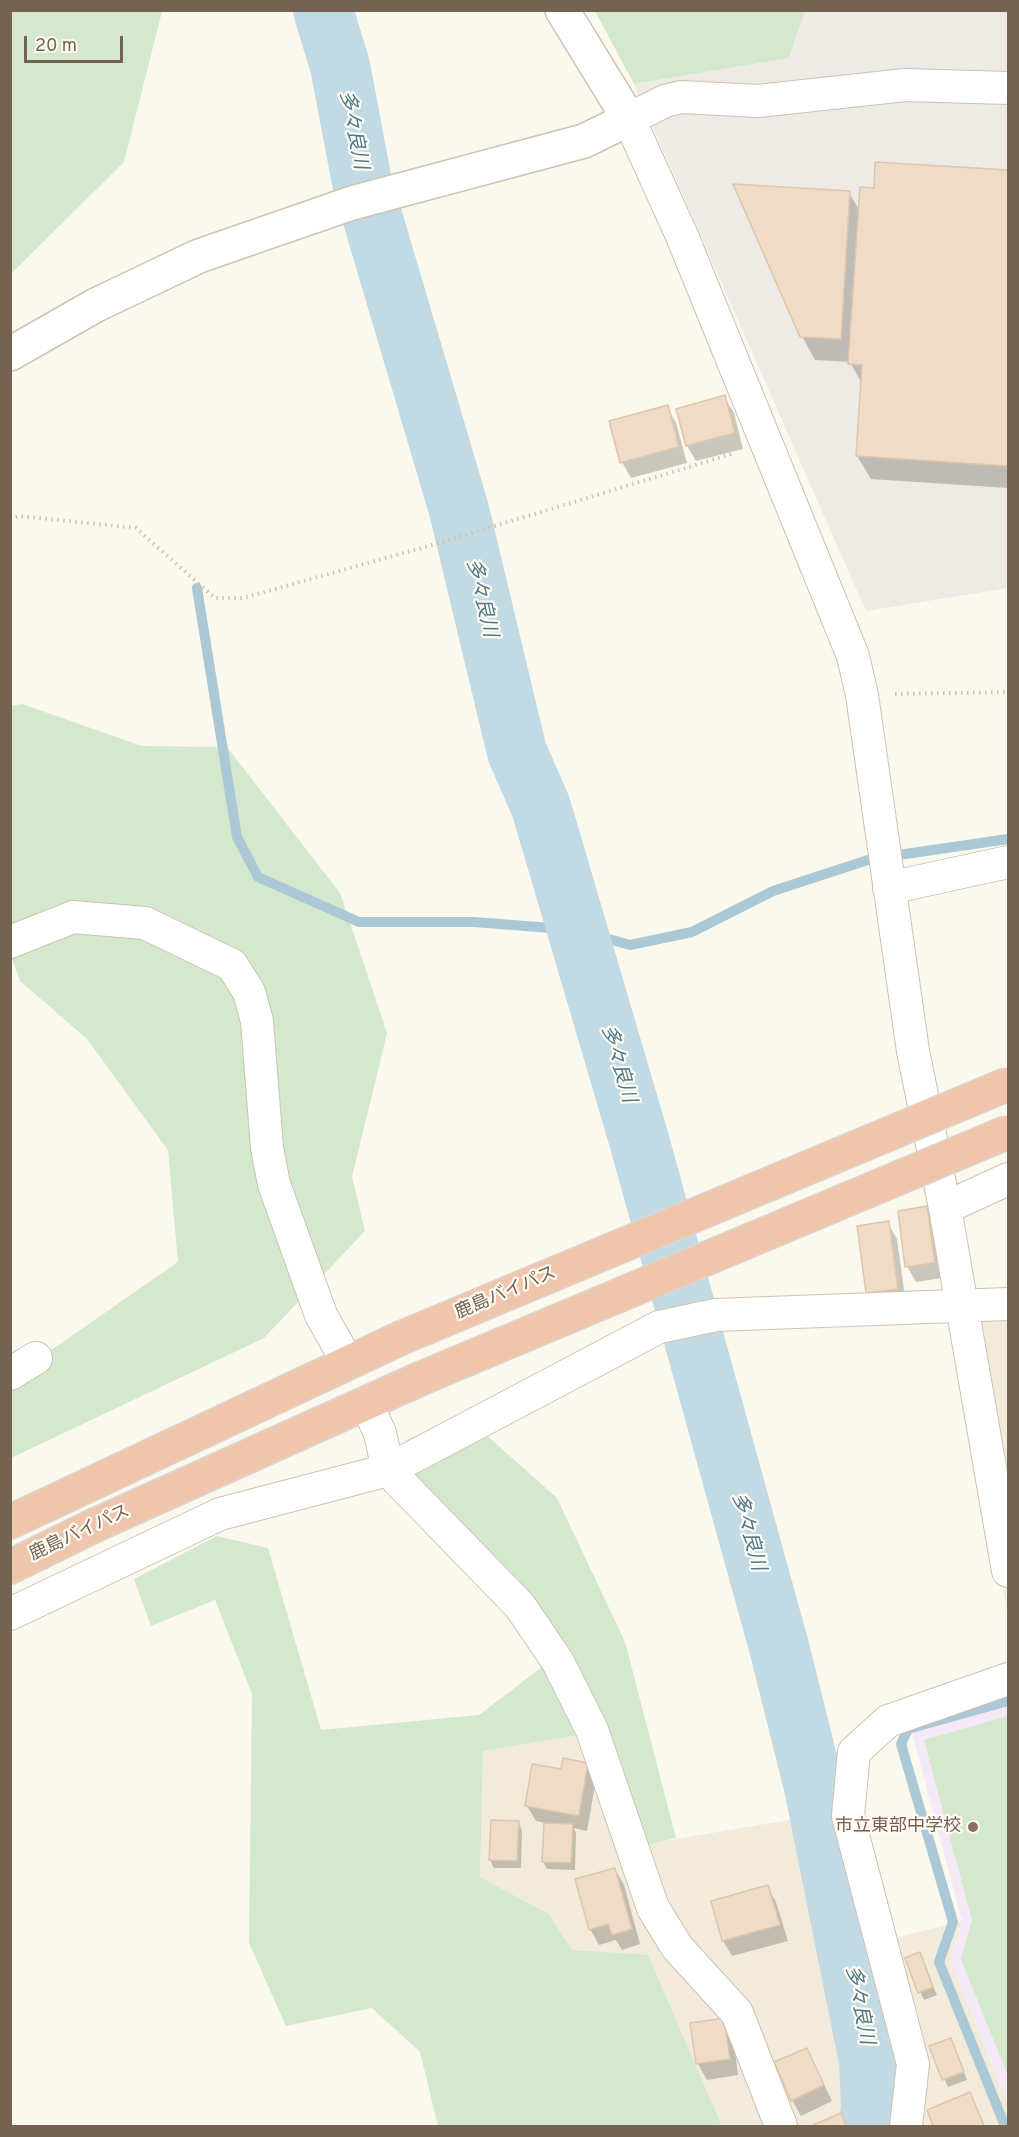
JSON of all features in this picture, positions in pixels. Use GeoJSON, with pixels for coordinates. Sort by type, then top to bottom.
{"type":"FeatureCollection","features":[{"type":"Feature","properties":{"kind":"highway","name":"鹿島バイパス"},"geometry":{"type":"LineString","coordinates":[[10,1522],[401,1338],[1008,1084]]}},
{"type":"Feature","properties":{"kind":"highway","name":"鹿島バイパス"},"geometry":{"type":"LineString","coordinates":[[10,1566],[422,1378],[1008,1132]]}},
{"type":"Feature","properties":{"kind":"street"},"geometry":{"type":"LineString","coordinates":[[562,10],[629,119],[682,236],[764,444],[853,656],[862,695],[880,835],[913,1051],[945,1208],[1008,1571]]}},
{"type":"Feature","properties":{"kind":"street"},"geometry":{"type":"LineString","coordinates":[[10,354],[96,305],[199,256],[352,203],[584,141],[665,101],[681,97],[758,102],[905,85],[1008,88]]}},
{"type":"Feature","properties":{"kind":"street"},"geometry":{"type":"LineString","coordinates":[[889,888],[1008,862]]}},
{"type":"Feature","properties":{"kind":"street"},"geometry":{"type":"LineString","coordinates":[[10,942],[73,916],[145,923],[232,965],[249,992],[257,1021],[267,1148],[274,1184],[321,1315],[348,1363]]}},
{"type":"Feature","properties":{"kind":"street"},"geometry":{"type":"LineString","coordinates":[[945,1208],[1008,1179]]}},
{"type":"Feature","properties":{"kind":"street"},"geometry":{"type":"LineString","coordinates":[[10,1614],[220,1514],[388,1470],[659,1327],[716,1315],[1008,1305]]}},
{"type":"Feature","properties":{"kind":"street"},"geometry":{"type":"LineString","coordinates":[[366,1403],[380,1433],[388,1470],[520,1606],[558,1662],[592,1730],[652,1908],[677,1947],[737,2013],[781,2127]]}},
{"type":"Feature","properties":{"kind":"street"},"geometry":{"type":"LineString","coordinates":[[906,2127],[913,2064],[848,1816],[855,1752],[888,1721],[1008,1679]]}},
{"type":"Feature","properties":{"kind":"path"},"geometry":{"type":"LineString","coordinates":[[10,519],[19,516],[136,528],[215,598],[243,598],[439,543],[764,444]]}},
{"type":"Feature","properties":{"kind":"path"},"geometry":{"type":"LineString","coordinates":[[862,695],[1008,692]]}},
{"type":"Feature","properties":{"kind":"shaded area"},"geometry":{"type":"Polygon","coordinates":[[[805,11],[1008,11],[1008,588],[866,611],[634,84],[789,58],[805,11]]]}},
{"type":"Feature","properties":{"kind":"shaded area"},"geometry":{"type":"Polygon","coordinates":[[[1008,1296],[1008,1616],[952,1300],[1008,1296]]]}},
{"type":"Feature","properties":{"kind":"shaded area","name":"市立東部中学校"},"geometry":{"type":"Polygon","coordinates":[[[1008,1705],[1008,2103],[950,1960],[962,1921],[912,1733],[1008,1705]]]}},
{"type":"Feature","properties":{"kind":"shaded area"},"geometry":{"type":"Polygon","coordinates":[[[603,1731],[641,1845],[795,1819],[828,1952],[872,1944],[962,1921],[950,1960],[1008,2103],[1008,2126],[722,2126],[648,1956],[572,1950],[549,1914],[480,1877],[483,1751],[603,1731]]]}},
{"type":"Feature","properties":{"kind":"green space"},"geometry":{"type":"Polygon","coordinates":[[[11,10],[162,11],[124,162],[11,274],[11,10]]]}},
{"type":"Feature","properties":{"kind":"green space"},"geometry":{"type":"Polygon","coordinates":[[[595,11],[805,11],[789,58],[634,84],[595,11]]]}},
{"type":"Feature","properties":{"kind":"green space"},"geometry":{"type":"Polygon","coordinates":[[[22,704],[142,746],[227,747],[340,893],[387,1033],[352,1177],[365,1231],[264,1338],[11,1458],[11,1378],[178,1262],[168,1150],[87,1039],[20,981],[11,956],[10,706],[22,704]]]}},
{"type":"Feature","properties":{"kind":"green space"},"geometry":{"type":"Polygon","coordinates":[[[464,1415],[557,1498],[625,1642],[676,1838],[641,1846],[603,1731],[483,1751],[480,1877],[549,1914],[572,1950],[648,1955],[722,2126],[438,2126],[420,2052],[372,2008],[286,2026],[249,1943],[252,1694],[215,1600],[151,1626],[134,1579],[217,1536],[268,1548],[321,1730],[479,1715],[546,1664],[424,1516],[406,1440],[464,1415]]]}},
{"type":"Feature","properties":{"kind":"green space","name":"市立東部中学校"},"geometry":{"type":"Polygon","coordinates":[[[1008,1716],[1008,2076],[961,1959],[972,1920],[924,1740],[1008,1716]]]}},
{"type":"Feature","properties":{"kind":"building"},"geometry":{"type":"Polygon","coordinates":[[[875,162],[1008,170],[1008,466],[856,456],[862,365],[848,364],[860,187],[874,188],[875,162]]]}},
{"type":"Feature","properties":{"kind":"building"},"geometry":{"type":"Polygon","coordinates":[[[733,184],[850,191],[841,339],[800,337],[733,184]]]}},
{"type":"Feature","properties":{"kind":"building"},"geometry":{"type":"Polygon","coordinates":[[[725,395],[735,433],[686,446],[676,409],[725,395]]]}},
{"type":"Feature","properties":{"kind":"building"},"geometry":{"type":"Polygon","coordinates":[[[668,405],[679,447],[620,463],[609,421],[668,405]]]}},
{"type":"Feature","properties":{"kind":"building"},"geometry":{"type":"Polygon","coordinates":[[[927,1206],[935,1263],[905,1267],[898,1211],[927,1206]]]}},
{"type":"Feature","properties":{"kind":"building"},"geometry":{"type":"Polygon","coordinates":[[[889,1221],[898,1289],[866,1293],[857,1226],[889,1221]]]}},
{"type":"Feature","properties":{"kind":"building"},"geometry":{"type":"Polygon","coordinates":[[[563,1758],[588,1763],[579,1816],[525,1806],[532,1764],[561,1769],[563,1758]]]}},
{"type":"Feature","properties":{"kind":"building"},"geometry":{"type":"Polygon","coordinates":[[[491,1820],[519,1821],[517,1861],[489,1860],[491,1820]]]}},
{"type":"Feature","properties":{"kind":"building"},"geometry":{"type":"Polygon","coordinates":[[[544,1823],[573,1824],[571,1863],[542,1862],[544,1823]]]}},
{"type":"Feature","properties":{"kind":"building"},"geometry":{"type":"Polygon","coordinates":[[[615,1868],[632,1929],[612,1935],[608,1924],[589,1930],[575,1879],[615,1868]]]}},
{"type":"Feature","properties":{"kind":"building"},"geometry":{"type":"Polygon","coordinates":[[[768,1885],[780,1925],[722,1941],[711,1901],[768,1885]]]}},
{"type":"Feature","properties":{"kind":"building"},"geometry":{"type":"Polygon","coordinates":[[[920,1952],[933,1987],[918,1993],[905,1958],[920,1952]]]}},
{"type":"Feature","properties":{"kind":"building"},"geometry":{"type":"Polygon","coordinates":[[[724,2018],[730,2059],[696,2064],[690,2023],[724,2018]]]}},
{"type":"Feature","properties":{"kind":"building"},"geometry":{"type":"Polygon","coordinates":[[[951,2038],[964,2072],[942,2080],[929,2046],[951,2038]]]}},
{"type":"Feature","properties":{"kind":"building"},"geometry":{"type":"Polygon","coordinates":[[[807,2048],[824,2085],[791,2101],[774,2062],[807,2048]]]}},
{"type":"Feature","properties":{"kind":"building"},"geometry":{"type":"Polygon","coordinates":[[[970,2092],[984,2126],[933,2126],[927,2110],[970,2092]]]}},
{"type":"Feature","properties":{"kind":"building"},"geometry":{"type":"Polygon","coordinates":[[[841,2113],[846,2126],[813,2125],[841,2113]]]}},
{"type":"Feature","properties":{"kind":"waterway","name":"多々良川"},"geometry":{"type":"LineString","coordinates":[[323,10],[340,66],[362,182],[459,510],[517,752],[541,807],[639,1140],[779,1647],[814,1787],[869,2061],[871,2105],[869,2126]]}},
{"type":"Feature","properties":{"kind":"waterway"},"geometry":{"type":"LineString","coordinates":[[197,588],[237,837],[258,877],[359,922],[474,922],[577,930],[630,945],[692,932],[773,891],[871,859],[1008,839]]}},
{"type":"Feature","properties":{"kind":"waterway"},"geometry":{"type":"LineString","coordinates":[[1005,2126],[939,1962],[953,1922],[901,1744],[908,1729],[1008,1701]]}},
{"type":"Feature","properties":{"kind":"place","name":"市立東部中学校"},"geometry":{"type":"Point","coordinates":[973,1827]}}]}
